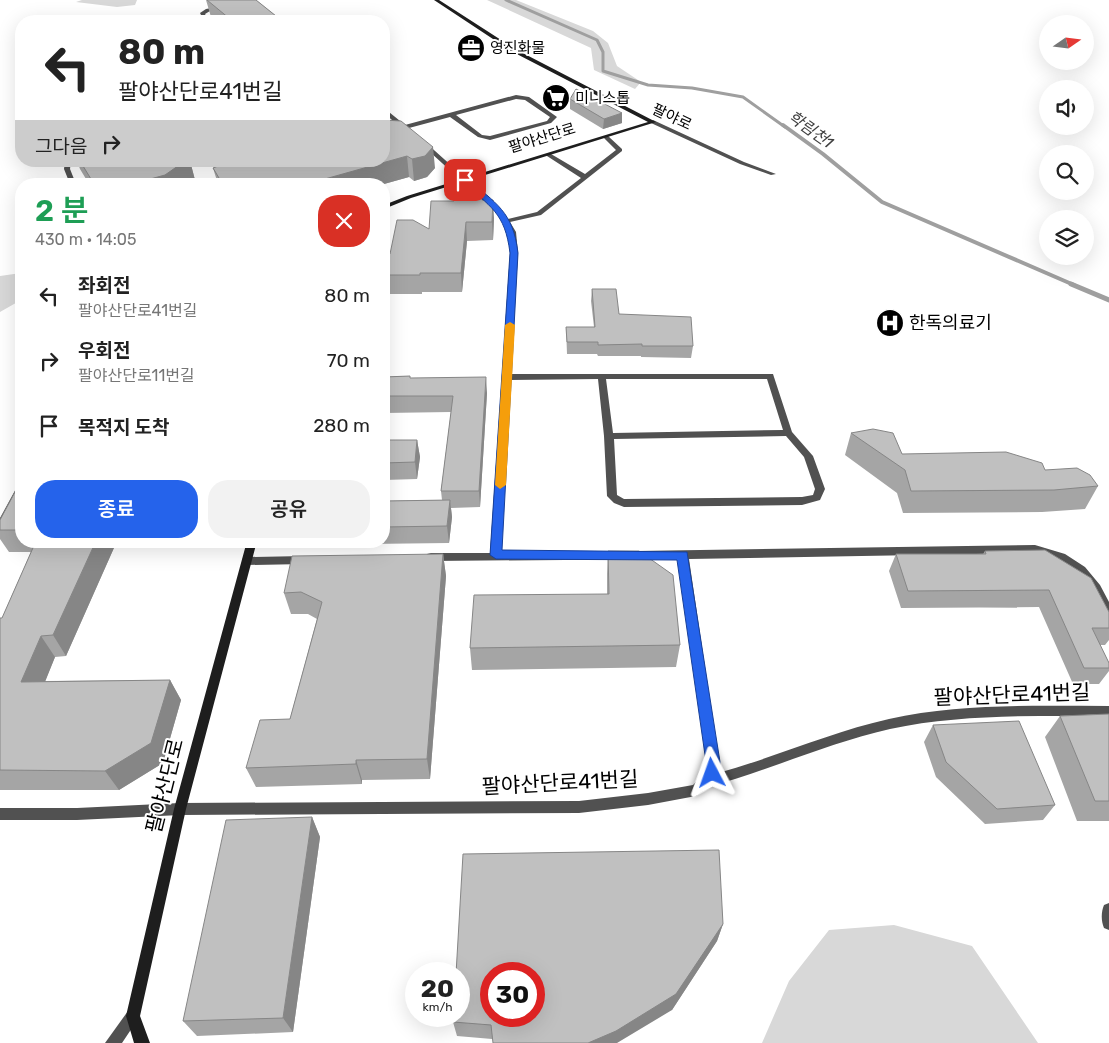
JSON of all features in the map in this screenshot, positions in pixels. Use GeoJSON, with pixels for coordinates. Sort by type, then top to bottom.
{"type":"FeatureCollection","features":[{"type":"Feature","properties":{"kind":"street","name":"팔야로"},"geometry":{"type":"LineString","coordinates":[[436,0],[514,50],[653,122],[742,163],[773,174]]}},
{"type":"Feature","properties":{"kind":"street"},"geometry":{"type":"LineString","coordinates":[[202,15],[204,12],[232,5]]}},
{"type":"Feature","properties":{"kind":"street"},"geometry":{"type":"LineString","coordinates":[[390,132],[450,114],[519,96],[527,98],[554,117],[549,122],[490,138],[480,136],[450,114]]}},
{"type":"Feature","properties":{"kind":"street"},"geometry":{"type":"LineString","coordinates":[[390,115],[412,134]]}},
{"type":"Feature","properties":{"kind":"street","name":"팔야산단로"},"geometry":{"type":"LineString","coordinates":[[390,205],[409,197],[653,122]]}},
{"type":"Feature","properties":{"kind":"street"},"geometry":{"type":"LineString","coordinates":[[507,221],[539,214],[620,150],[606,137]]}},
{"type":"Feature","properties":{"kind":"street"},"geometry":{"type":"LineString","coordinates":[[419,140],[500,212],[512,232],[514,253],[496,555]]}},
{"type":"Feature","properties":{"kind":"street"},"geometry":{"type":"LineString","coordinates":[[549,155],[586,178]]}},
{"type":"Feature","properties":{"kind":"street"},"geometry":{"type":"LineString","coordinates":[[507,377],[770,376],[788,434],[808,456],[820,489],[817,498],[802,501],[624,503],[617,501],[612,496],[609,436],[602,378]]}},
{"type":"Feature","properties":{"kind":"street"},"geometry":{"type":"LineString","coordinates":[[609,436],[788,434]]}},
{"type":"Feature","properties":{"kind":"street"},"geometry":{"type":"LineString","coordinates":[[0,527],[15,498]]}},
{"type":"Feature","properties":{"kind":"street","name":"팔야산단로"},"geometry":{"type":"LineString","coordinates":[[133,1016],[180,809],[250,548]]}},
{"type":"Feature","properties":{"kind":"street"},"geometry":{"type":"LineString","coordinates":[[421,557],[1035,549],[1048,551],[1064,557],[1081,568],[1096,585],[1109,612]]}},
{"type":"Feature","properties":{"kind":"street"},"geometry":{"type":"LineString","coordinates":[[682,555],[713,762],[712,773],[706,782]]}},
{"type":"Feature","properties":{"kind":"street"},"geometry":{"type":"LineString","coordinates":[[247,561],[315,560]]}},
{"type":"Feature","properties":{"kind":"street","name":"팔야산단로41번길"},"geometry":{"type":"LineString","coordinates":[[0,814],[77,814],[180,809],[579,807],[648,799],[696,790],[706,782],[852,735],[899,723],[947,714],[1006,711],[1109,711]]}},
{"type":"Feature","properties":{"kind":"street"},"geometry":{"type":"LineString","coordinates":[[1109,910],[1109,923]]}},
{"type":"Feature","properties":{"kind":"street"},"geometry":{"type":"LineString","coordinates":[[113,1043],[133,1016]]}},
{"type":"Feature","properties":{"kind":"street"},"geometry":{"type":"LineString","coordinates":[[133,1016],[142,1043]]}},
{"type":"Feature","properties":{"kind":"shaded area"},"geometry":{"type":"Polygon","coordinates":[[[82,0],[137,0],[135,5],[117,7],[76,2],[82,0]]]}},
{"type":"Feature","properties":{"kind":"shaded area"},"geometry":{"type":"Polygon","coordinates":[[[487,0],[516,0],[593,31],[608,43],[617,66],[641,82],[635,89],[594,70],[591,48],[487,0]]]}},
{"type":"Feature","properties":{"kind":"shaded area"},"geometry":{"type":"Polygon","coordinates":[[[15,274],[15,303],[0,312],[0,276],[15,274]]]}},
{"type":"Feature","properties":{"kind":"shaded area"},"geometry":{"type":"Polygon","coordinates":[[[894,925],[972,946],[1038,1043],[762,1043],[789,981],[829,930],[894,925]]]}},
{"type":"Feature","properties":{"kind":"building"},"geometry":{"type":"Polygon","coordinates":[[[207,0],[256,0],[275,15],[225,15],[207,0]]]}},
{"type":"Feature","properties":{"kind":"building"},"geometry":{"type":"Polygon","coordinates":[[[576,89],[622,113],[604,119],[570,99],[576,89]]]}},
{"type":"Feature","properties":{"kind":"building"},"geometry":{"type":"Polygon","coordinates":[[[390,120],[401,121],[433,147],[425,156],[412,159],[407,156],[390,161],[390,120]]]}},
{"type":"Feature","properties":{"kind":"building"},"geometry":{"type":"Polygon","coordinates":[[[84,167],[176,167],[165,175],[154,178],[90,178],[84,167]]]}},
{"type":"Feature","properties":{"kind":"building"},"geometry":{"type":"Polygon","coordinates":[[[368,167],[328,178],[219,178],[213,168],[368,167]]]}},
{"type":"Feature","properties":{"kind":"building"},"geometry":{"type":"Polygon","coordinates":[[[477,182],[477,188],[482,187],[482,200],[493,200],[492,222],[466,222],[461,273],[390,275],[390,254],[397,220],[413,220],[429,229],[431,201],[454,201],[454,183],[477,182]]]}},
{"type":"Feature","properties":{"kind":"building"},"geometry":{"type":"Polygon","coordinates":[[[592,289],[616,289],[619,314],[691,317],[693,346],[598,345],[598,342],[567,342],[566,327],[595,327],[592,289]]]}},
{"type":"Feature","properties":{"kind":"building"},"geometry":{"type":"Polygon","coordinates":[[[390,377],[486,377],[479,491],[441,491],[453,396],[390,396],[390,377]]]}},
{"type":"Feature","properties":{"kind":"building"},"geometry":{"type":"Polygon","coordinates":[[[873,429],[893,433],[902,454],[1006,452],[1042,463],[1045,470],[1077,468],[1090,475],[1098,486],[1054,490],[911,491],[905,470],[851,433],[873,429]]]}},
{"type":"Feature","properties":{"kind":"building"},"geometry":{"type":"Polygon","coordinates":[[[390,440],[417,440],[415,462],[390,463],[390,440]]]}},
{"type":"Feature","properties":{"kind":"building"},"geometry":{"type":"Polygon","coordinates":[[[15,492],[15,530],[0,530],[0,520],[15,492]]]}},
{"type":"Feature","properties":{"kind":"building"},"geometry":{"type":"Polygon","coordinates":[[[450,500],[447,526],[390,527],[390,501],[450,500]]]}},
{"type":"Feature","properties":{"kind":"building"},"geometry":{"type":"Polygon","coordinates":[[[33,548],[93,548],[53,635],[41,636],[21,682],[170,680],[151,743],[105,771],[0,770],[0,618],[2,618],[33,548]]]}},
{"type":"Feature","properties":{"kind":"building"},"geometry":{"type":"Polygon","coordinates":[[[1045,550],[1091,578],[1109,612],[1109,628],[1092,628],[1109,663],[1109,668],[1084,668],[1049,590],[908,591],[896,554],[986,554],[985,551],[1045,550]]]}},
{"type":"Feature","properties":{"kind":"building"},"geometry":{"type":"Polygon","coordinates":[[[608,551],[639,551],[673,575],[680,645],[470,648],[474,595],[609,594],[608,551]]]}},
{"type":"Feature","properties":{"kind":"building"},"geometry":{"type":"Polygon","coordinates":[[[443,554],[427,759],[356,760],[356,764],[246,768],[260,720],[290,719],[322,602],[301,592],[284,593],[292,556],[443,554]]]}},
{"type":"Feature","properties":{"kind":"building"},"geometry":{"type":"Polygon","coordinates":[[[1109,714],[1109,801],[1095,801],[1060,716],[1109,714]]]}},
{"type":"Feature","properties":{"kind":"building"},"geometry":{"type":"Polygon","coordinates":[[[1019,721],[1055,805],[997,809],[946,762],[933,725],[1019,721]]]}},
{"type":"Feature","properties":{"kind":"building"},"geometry":{"type":"Polygon","coordinates":[[[312,817],[283,1018],[183,1021],[226,820],[312,817]]]}},
{"type":"Feature","properties":{"kind":"building"},"geometry":{"type":"Polygon","coordinates":[[[719,850],[723,924],[676,994],[616,1031],[588,1043],[493,1043],[491,1027],[545,1027],[545,962],[480,962],[480,1024],[470,1023],[470,962],[457,962],[463,854],[719,850]]]}},
{"type":"Feature","properties":{"kind":"waterway","name":"학림천1"},"geometry":{"type":"LineString","coordinates":[[506,0],[597,40],[603,52],[603,71],[648,85],[692,88],[743,97],[785,127]]}},
{"type":"Feature","properties":{"kind":"waterway","name":"학림천1"},"geometry":{"type":"LineString","coordinates":[[783,125],[823,154],[882,202],[1074,285]]}},
{"type":"Feature","properties":{"kind":"waterway","name":"학림천1"},"geometry":{"type":"LineString","coordinates":[[1071,284],[1109,300]]}},
{"type":"Feature","properties":{"kind":"slow traffic"},"geometry":{"type":"LineString","coordinates":[[500,485],[510,325]]}},
{"type":"Feature","properties":{"kind":"place","name":"영진화물"},"geometry":{"type":"Point","coordinates":[471,48]}},
{"type":"Feature","properties":{"kind":"place","name":"미니스톱"},"geometry":{"type":"Point","coordinates":[556,98]}},
{"type":"Feature","properties":{"kind":"place","name":"한독의료기"},"geometry":{"type":"Point","coordinates":[890,323]}},
{"type":"Feature","properties":{"kind":"route"},"geometry":{"type":"LineString","coordinates":[[465,180],[489,201],[507,221],[512,232],[514,253],[496,555],[682,555],[713,762],[712,773]]}}]}
